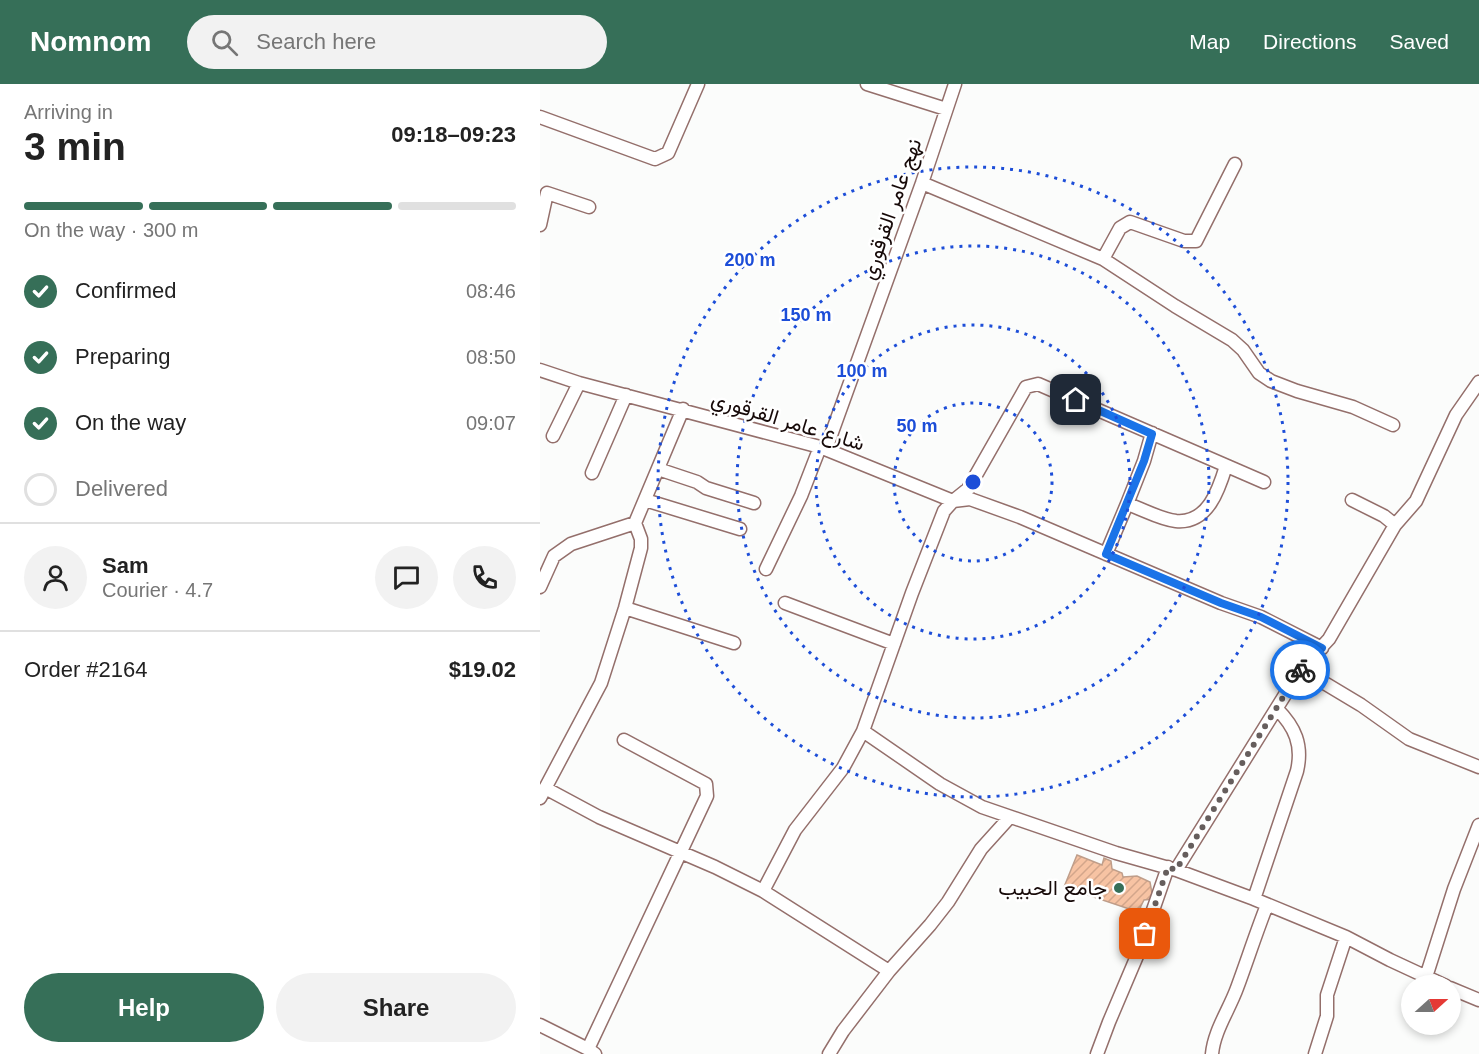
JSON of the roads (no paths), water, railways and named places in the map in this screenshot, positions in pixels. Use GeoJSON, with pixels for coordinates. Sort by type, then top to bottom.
{"type":"FeatureCollection","features":[{"type":"Feature","properties":{"kind":"street"},"geometry":{"type":"LineString","coordinates":[[540,117],[655,159],[668,153],[698,84]]}},
{"type":"Feature","properties":{"kind":"street"},"geometry":{"type":"LineString","coordinates":[[867,84],[946,109]]}},
{"type":"Feature","properties":{"kind":"street","name":"نهج عامر القرقوري"},"geometry":{"type":"LineString","coordinates":[[766,569],[823,448],[922,183],[955,84]]}},
{"type":"Feature","properties":{"kind":"street"},"geometry":{"type":"LineString","coordinates":[[1103,259],[1120,228],[1130,222],[1184,241],[1196,241],[1235,164]]}},
{"type":"Feature","properties":{"kind":"street"},"geometry":{"type":"LineString","coordinates":[[922,183],[1103,259],[1174,306],[1232,340],[1243,350],[1259,373],[1270,381],[1353,408],[1393,424]]}},
{"type":"Feature","properties":{"kind":"street"},"geometry":{"type":"LineString","coordinates":[[540,225],[547,194],[589,207]]}},
{"type":"Feature","properties":{"kind":"street","name":"شارع عامر القرقوري"},"geometry":{"type":"LineString","coordinates":[[540,370],[823,448],[953,501],[970,499],[993,507],[1221,603],[1261,617],[1322,648]]}},
{"type":"Feature","properties":{"kind":"street"},"geometry":{"type":"LineString","coordinates":[[553,436],[579,382]]}},
{"type":"Feature","properties":{"kind":"street"},"geometry":{"type":"LineString","coordinates":[[1097,1054],[1172,868],[1301,669],[1322,648],[1395,525],[1416,501],[1456,415],[1479,382]]}},
{"type":"Feature","properties":{"kind":"street"},"geometry":{"type":"LineString","coordinates":[[763,891],[795,830],[843,768],[863,731],[945,511],[968,489],[1026,387],[1038,384],[1264,482]]}},
{"type":"Feature","properties":{"kind":"street"},"geometry":{"type":"LineString","coordinates":[[592,473],[626,395]]}},
{"type":"Feature","properties":{"kind":"street"},"geometry":{"type":"LineString","coordinates":[[683,410],[635,523],[641,539],[641,548],[625,608],[601,682],[543,793],[715,867],[763,891],[889,971]]}},
{"type":"Feature","properties":{"kind":"street"},"geometry":{"type":"LineString","coordinates":[[1106,554],[1144,461],[1152,434]]}},
{"type":"Feature","properties":{"kind":"street"},"geometry":{"type":"LineString","coordinates":[[1126,504],[1165,518],[1187,520],[1208,507],[1216,496],[1226,466]]}},
{"type":"Feature","properties":{"kind":"street"},"geometry":{"type":"LineString","coordinates":[[658,469],[697,482],[706,488],[754,503]]}},
{"type":"Feature","properties":{"kind":"street"},"geometry":{"type":"LineString","coordinates":[[645,500],[741,529]]}},
{"type":"Feature","properties":{"kind":"street"},"geometry":{"type":"LineString","coordinates":[[1352,500],[1384,516],[1395,525]]}},
{"type":"Feature","properties":{"kind":"street"},"geometry":{"type":"LineString","coordinates":[[540,587],[554,556],[571,544],[635,523]]}},
{"type":"Feature","properties":{"kind":"street"},"geometry":{"type":"LineString","coordinates":[[785,603],[894,644]]}},
{"type":"Feature","properties":{"kind":"street"},"geometry":{"type":"LineString","coordinates":[[625,608],[735,643]]}},
{"type":"Feature","properties":{"kind":"street"},"geometry":{"type":"LineString","coordinates":[[1301,669],[1361,705],[1409,739],[1479,767]]}},
{"type":"Feature","properties":{"kind":"street"},"geometry":{"type":"LineString","coordinates":[[1254,899],[1298,771],[1301,756],[1289,722],[1277,709]]}},
{"type":"Feature","properties":{"kind":"street"},"geometry":{"type":"LineString","coordinates":[[863,731],[940,784],[982,807],[1116,853],[1172,868],[1254,899],[1346,937],[1422,975]]}},
{"type":"Feature","properties":{"kind":"street"},"geometry":{"type":"LineString","coordinates":[[540,1025],[591,1052],[707,796],[706,783],[624,740]]}},
{"type":"Feature","properties":{"kind":"street"},"geometry":{"type":"LineString","coordinates":[[829,1054],[843,1031],[889,971],[948,902],[981,849],[1009,818]]}},
{"type":"Feature","properties":{"kind":"street"},"geometry":{"type":"LineString","coordinates":[[1427,975],[1454,889],[1479,825]]}},
{"type":"Feature","properties":{"kind":"street"},"geometry":{"type":"LineString","coordinates":[[1212,1054],[1221,1022],[1236,990],[1267,905]]}},
{"type":"Feature","properties":{"kind":"street"},"geometry":{"type":"LineString","coordinates":[[1315,1054],[1327,1016],[1327,995],[1346,937]]}},
{"type":"Feature","properties":{"kind":"street"},"geometry":{"type":"LineString","coordinates":[[1461,993],[1479,1000]]}},
{"type":"Feature","properties":{"kind":"place","name":"جامع الحبيب"},"geometry":{"type":"Point","coordinates":[1119,888]}}]}
